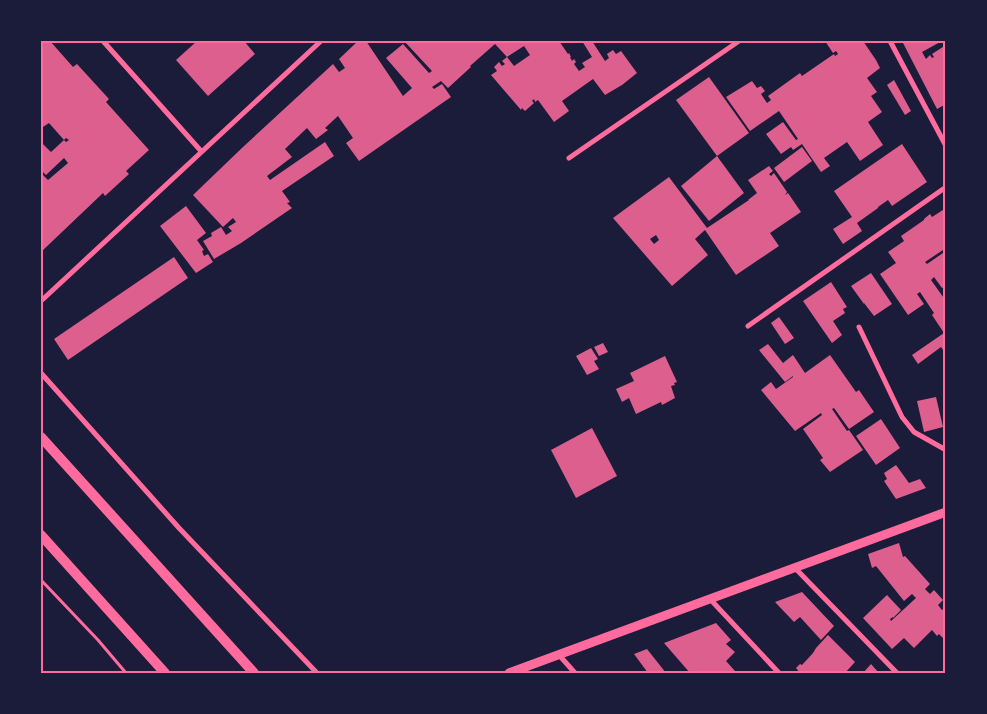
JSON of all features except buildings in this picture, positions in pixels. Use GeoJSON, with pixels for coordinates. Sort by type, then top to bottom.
{"type":"FeatureCollection","features":[{"type":"Feature","properties":{"kind":"main road"},"geometry":{"type":"LineString","coordinates":[[41,437],[254,673]]}},
{"type":"Feature","properties":{"kind":"main road"},"geometry":{"type":"LineString","coordinates":[[41,535],[166,673]]}},
{"type":"Feature","properties":{"kind":"street"},"geometry":{"type":"LineString","coordinates":[[103,41],[201,151]]}},
{"type":"Feature","properties":{"kind":"street"},"geometry":{"type":"LineString","coordinates":[[41,301],[321,41]]}},
{"type":"Feature","properties":{"kind":"street"},"geometry":{"type":"LineString","coordinates":[[569,158],[739,41]]}},
{"type":"Feature","properties":{"kind":"street"},"geometry":{"type":"LineString","coordinates":[[890,41],[946,146]]}},
{"type":"Feature","properties":{"kind":"street"},"geometry":{"type":"LineString","coordinates":[[748,326],[946,187]]}},
{"type":"Feature","properties":{"kind":"street"},"geometry":{"type":"LineString","coordinates":[[858,327],[902,416],[914,432],[946,450]]}},
{"type":"Feature","properties":{"kind":"street"},"geometry":{"type":"LineString","coordinates":[[41,373],[179,528],[317,673]]}},
{"type":"Feature","properties":{"kind":"street"},"geometry":{"type":"LineString","coordinates":[[509,673],[946,512]]}},
{"type":"Feature","properties":{"kind":"street"},"geometry":{"type":"LineString","coordinates":[[795,568],[897,673]]}},
{"type":"Feature","properties":{"kind":"street"},"geometry":{"type":"LineString","coordinates":[[710,599],[779,673]]}},
{"type":"Feature","properties":{"kind":"street"},"geometry":{"type":"LineString","coordinates":[[558,654],[575,673]]}},
{"type":"Feature","properties":{"kind":"path"},"geometry":{"type":"LineString","coordinates":[[41,580],[98,640],[126,673]]}}]}
